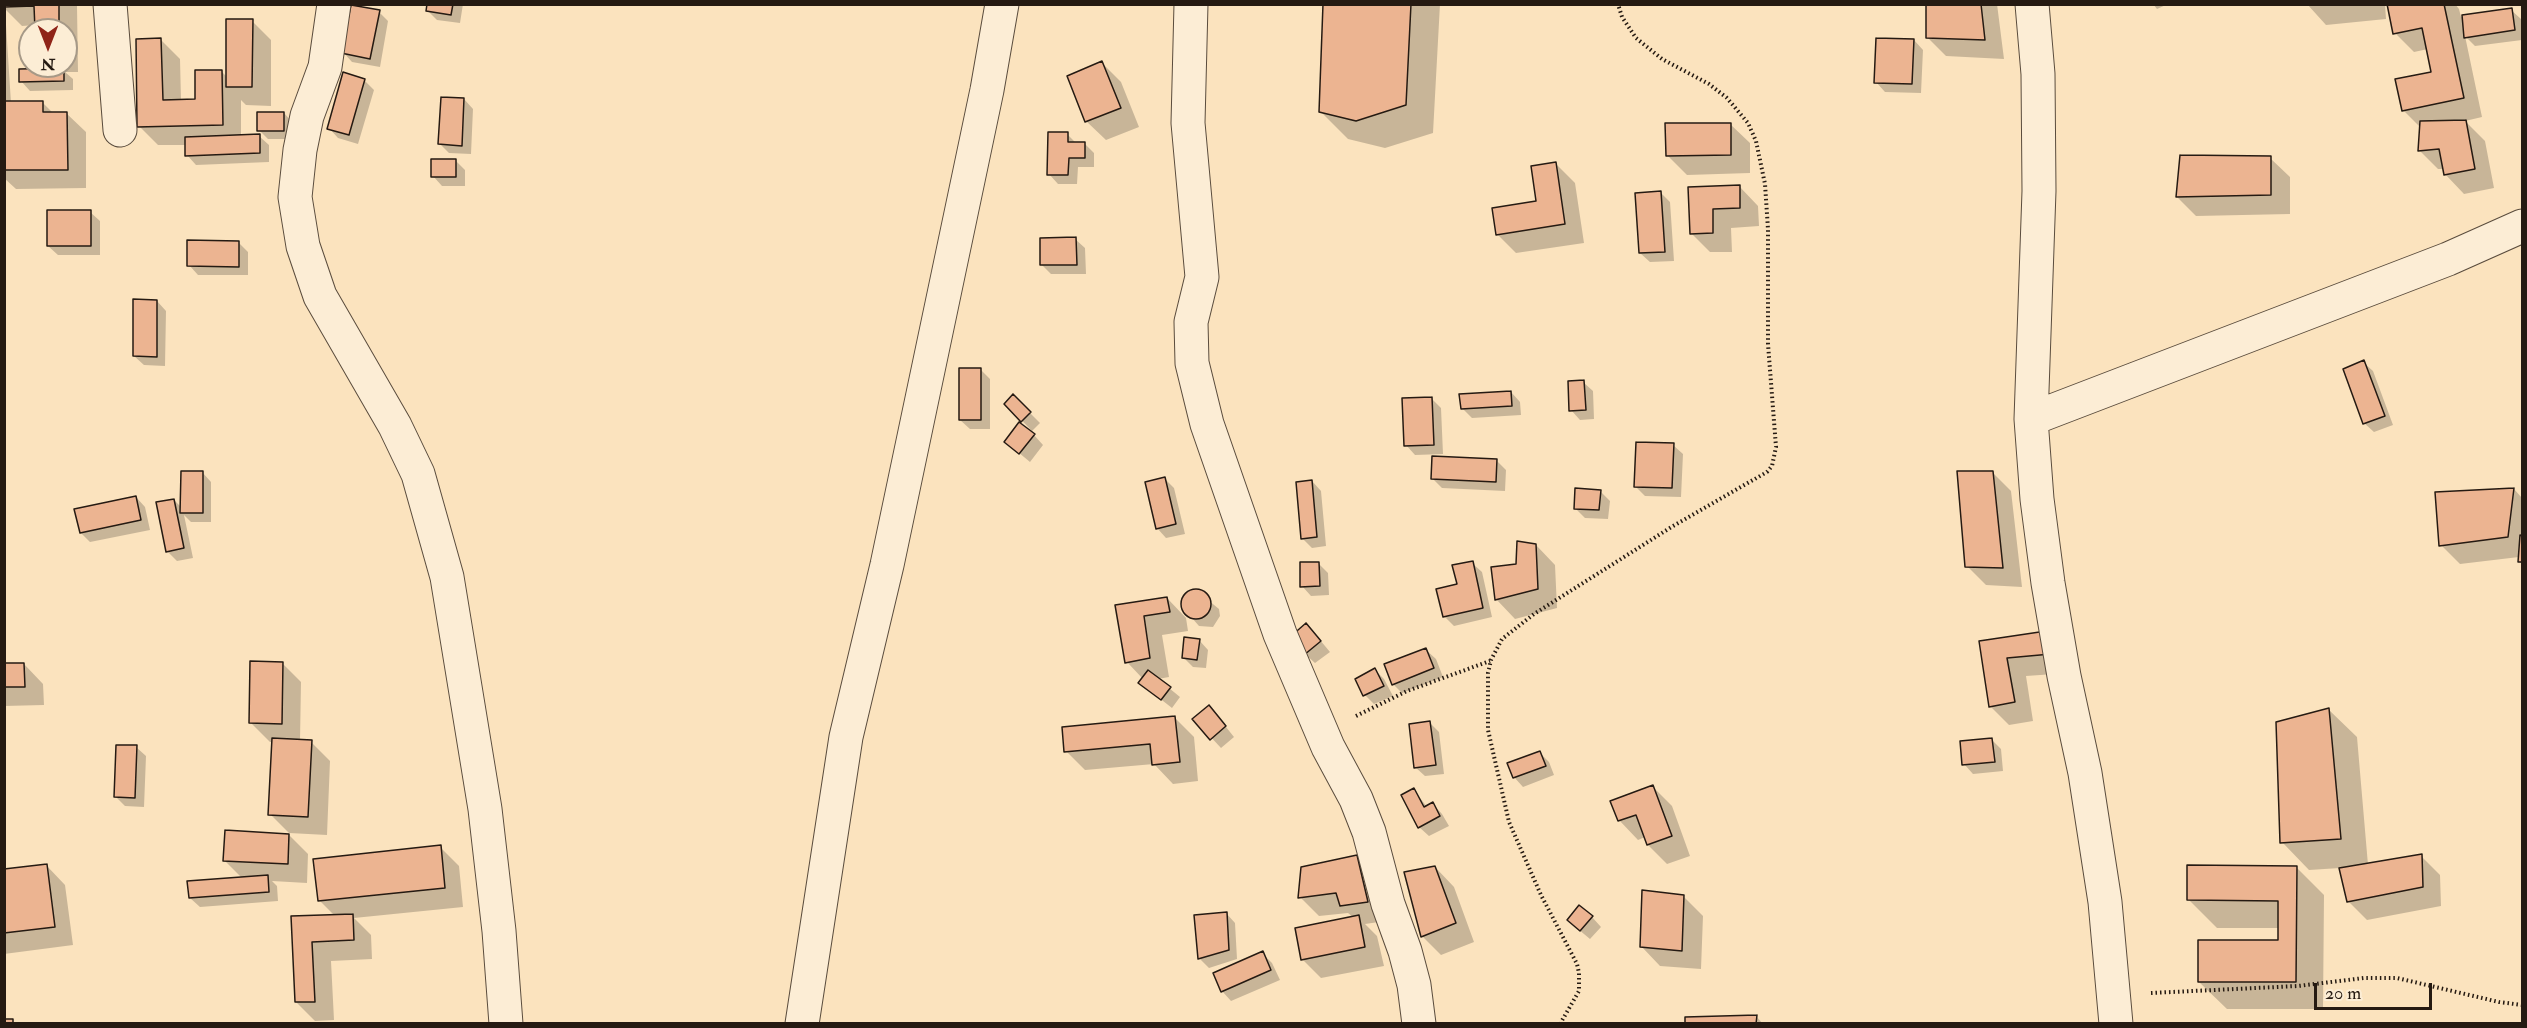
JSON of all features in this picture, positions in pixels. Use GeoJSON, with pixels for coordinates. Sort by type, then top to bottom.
{"type":"FeatureCollection","features":[{"type":"Feature","properties":{"kind":"street"},"geometry":{"type":"LineString","coordinates":[[110,4],[120,130]]}},
{"type":"Feature","properties":{"kind":"street"},"geometry":{"type":"LineString","coordinates":[[334,4],[325,67],[307,116],[300,150],[295,197],[303,246],[320,296],[395,426],[418,474],[447,577],[485,809],[499,931],[506,1023]]}},
{"type":"Feature","properties":{"kind":"street"},"geometry":{"type":"LineString","coordinates":[[802,1023],[846,737],[891,542],[987,90],[1002,4]]}},
{"type":"Feature","properties":{"kind":"street"},"geometry":{"type":"LineString","coordinates":[[1191,4],[1188,123],[1202,277],[1191,321],[1192,363],[1207,424],[1280,634],[1369,832],[1388,904],[1406,951],[1419,1023]]}},
{"type":"Feature","properties":{"kind":"street"},"geometry":{"type":"LineString","coordinates":[[2032,4],[2038,74],[2039,191],[2031,419],[2037,500],[2048,583],[2085,774],[2104,902],[2115,1009]]}},
{"type":"Feature","properties":{"kind":"street"},"geometry":{"type":"LineString","coordinates":[[2031,419],[2448,259],[2523,226]]}},
{"type":"Feature","properties":{"kind":"path"},"geometry":{"type":"LineString","coordinates":[[1560,1023],[1579,991],[1579,973],[1577,964],[1541,894],[1509,822],[1488,730],[1488,673],[1491,660],[1502,639],[1534,614],[1673,526],[1767,472],[1774,458],[1776,435],[1768,344],[1768,229],[1765,184],[1756,141],[1748,123],[1727,98],[1709,84],[1662,59],[1636,38],[1622,17],[1617,4]]}},
{"type":"Feature","properties":{"kind":"path"},"geometry":{"type":"LineString","coordinates":[[1323,732],[1407,691],[1491,660]]}},
{"type":"Feature","properties":{"kind":"path"},"geometry":{"type":"LineString","coordinates":[[2115,1009],[2249,989],[2364,978],[2386,978],[2440,987],[2499,1002],[2523,1005]]}},
{"type":"Feature","properties":{"kind":"building"},"geometry":{"type":"Polygon","coordinates":[[[4,4],[59,4],[59,18],[34,18],[34,6],[4,7],[4,4]]]}},
{"type":"Feature","properties":{"kind":"building"},"geometry":{"type":"Polygon","coordinates":[[[427,4],[453,4],[451,15],[426,11],[427,4]]]}},
{"type":"Feature","properties":{"kind":"building"},"geometry":{"type":"Polygon","coordinates":[[[1323,4],[1411,4],[1406,105],[1356,121],[1319,112],[1323,4]]]}},
{"type":"Feature","properties":{"kind":"building"},"geometry":{"type":"Polygon","coordinates":[[[1926,4],[1981,4],[1985,40],[1926,38],[1926,4]]]}},
{"type":"Feature","properties":{"kind":"building"},"geometry":{"type":"Polygon","coordinates":[[[2387,4],[2444,4],[2464,98],[2402,111],[2395,79],[2431,72],[2422,28],[2393,34],[2387,4]]]}},
{"type":"Feature","properties":{"kind":"building"},"geometry":{"type":"Polygon","coordinates":[[[351,5],[380,10],[370,59],[341,53],[351,5]]]}},
{"type":"Feature","properties":{"kind":"building"},"geometry":{"type":"Polygon","coordinates":[[[2512,8],[2515,30],[2464,38],[2462,15],[2512,8]]]}},
{"type":"Feature","properties":{"kind":"building"},"geometry":{"type":"Polygon","coordinates":[[[226,19],[253,19],[252,87],[226,87],[226,19]]]}},
{"type":"Feature","properties":{"kind":"building"},"geometry":{"type":"Polygon","coordinates":[[[161,38],[163,100],[195,99],[195,70],[222,70],[223,125],[137,127],[136,39],[161,38]]]}},
{"type":"Feature","properties":{"kind":"building"},"geometry":{"type":"Polygon","coordinates":[[[1876,38],[1914,39],[1912,84],[1874,83],[1876,38]]]}},
{"type":"Feature","properties":{"kind":"building"},"geometry":{"type":"Polygon","coordinates":[[[1102,61],[1121,108],[1085,122],[1067,76],[1102,61]]]}},
{"type":"Feature","properties":{"kind":"building"},"geometry":{"type":"Polygon","coordinates":[[[343,72],[365,79],[349,135],[327,129],[343,72]]]}},
{"type":"Feature","properties":{"kind":"building"},"geometry":{"type":"Polygon","coordinates":[[[19,78],[64,78],[64,81],[19,82],[19,78]]]}},
{"type":"Feature","properties":{"kind":"building"},"geometry":{"type":"Polygon","coordinates":[[[441,97],[464,98],[462,146],[438,144],[441,97]]]}},
{"type":"Feature","properties":{"kind":"building"},"geometry":{"type":"Polygon","coordinates":[[[4,101],[43,101],[43,112],[67,112],[68,170],[4,170],[4,101]]]}},
{"type":"Feature","properties":{"kind":"building"},"geometry":{"type":"Polygon","coordinates":[[[257,112],[284,112],[284,131],[257,131],[257,112]]]}},
{"type":"Feature","properties":{"kind":"building"},"geometry":{"type":"Polygon","coordinates":[[[2466,120],[2475,169],[2444,175],[2439,149],[2418,151],[2420,121],[2466,120]]]}},
{"type":"Feature","properties":{"kind":"building"},"geometry":{"type":"Polygon","coordinates":[[[1665,123],[1731,123],[1731,155],[1666,156],[1665,123]]]}},
{"type":"Feature","properties":{"kind":"building"},"geometry":{"type":"Polygon","coordinates":[[[1048,132],[1068,132],[1068,142],[1085,142],[1085,158],[1069,158],[1068,175],[1047,175],[1048,132]]]}},
{"type":"Feature","properties":{"kind":"building"},"geometry":{"type":"Polygon","coordinates":[[[260,134],[260,153],[185,156],[185,137],[260,134]]]}},
{"type":"Feature","properties":{"kind":"building"},"geometry":{"type":"Polygon","coordinates":[[[2180,155],[2271,156],[2271,195],[2176,197],[2180,155]]]}},
{"type":"Feature","properties":{"kind":"building"},"geometry":{"type":"Polygon","coordinates":[[[431,159],[456,159],[456,177],[431,177],[431,159]]]}},
{"type":"Feature","properties":{"kind":"building"},"geometry":{"type":"Polygon","coordinates":[[[1556,162],[1565,224],[1496,235],[1492,208],[1536,201],[1531,166],[1556,162]]]}},
{"type":"Feature","properties":{"kind":"building"},"geometry":{"type":"Polygon","coordinates":[[[1740,185],[1740,208],[1713,209],[1713,233],[1690,234],[1688,187],[1740,185]]]}},
{"type":"Feature","properties":{"kind":"building"},"geometry":{"type":"Polygon","coordinates":[[[1661,191],[1665,252],[1639,253],[1635,193],[1661,191]]]}},
{"type":"Feature","properties":{"kind":"building"},"geometry":{"type":"Polygon","coordinates":[[[47,210],[91,210],[91,246],[47,246],[47,210]]]}},
{"type":"Feature","properties":{"kind":"building"},"geometry":{"type":"Polygon","coordinates":[[[1076,237],[1077,265],[1040,265],[1040,238],[1076,237]]]}},
{"type":"Feature","properties":{"kind":"building"},"geometry":{"type":"Polygon","coordinates":[[[187,240],[239,241],[239,267],[187,266],[187,240]]]}},
{"type":"Feature","properties":{"kind":"building"},"geometry":{"type":"Polygon","coordinates":[[[133,299],[157,300],[157,357],[133,356],[133,299]]]}},
{"type":"Feature","properties":{"kind":"building"},"geometry":{"type":"Polygon","coordinates":[[[2364,360],[2385,416],[2363,424],[2343,369],[2364,360]]]}},
{"type":"Feature","properties":{"kind":"building"},"geometry":{"type":"Polygon","coordinates":[[[959,368],[981,368],[981,420],[959,420],[959,368]]]}},
{"type":"Feature","properties":{"kind":"building"},"geometry":{"type":"Polygon","coordinates":[[[1584,380],[1586,410],[1569,411],[1568,381],[1584,380]]]}},
{"type":"Feature","properties":{"kind":"building"},"geometry":{"type":"Polygon","coordinates":[[[1511,391],[1512,406],[1461,409],[1459,394],[1511,391]]]}},
{"type":"Feature","properties":{"kind":"building"},"geometry":{"type":"Polygon","coordinates":[[[1013,394],[1031,412],[1021,422],[1004,404],[1013,394]]]}},
{"type":"Feature","properties":{"kind":"building"},"geometry":{"type":"Polygon","coordinates":[[[1432,397],[1434,445],[1404,446],[1402,398],[1432,397]]]}},
{"type":"Feature","properties":{"kind":"building"},"geometry":{"type":"Polygon","coordinates":[[[1019,422],[1035,434],[1019,454],[1004,442],[1019,422]]]}},
{"type":"Feature","properties":{"kind":"building"},"geometry":{"type":"Polygon","coordinates":[[[1636,442],[1674,443],[1672,488],[1634,487],[1636,442]]]}},
{"type":"Feature","properties":{"kind":"building"},"geometry":{"type":"Polygon","coordinates":[[[1432,456],[1497,459],[1496,482],[1431,479],[1432,456]]]}},
{"type":"Feature","properties":{"kind":"building"},"geometry":{"type":"Polygon","coordinates":[[[181,471],[203,471],[203,513],[180,513],[181,471]]]}},
{"type":"Feature","properties":{"kind":"building"},"geometry":{"type":"Polygon","coordinates":[[[1957,471],[1993,471],[2003,568],[1965,567],[1957,471]]]}},
{"type":"Feature","properties":{"kind":"building"},"geometry":{"type":"Polygon","coordinates":[[[1165,477],[1176,524],[1156,529],[1145,482],[1165,477]]]}},
{"type":"Feature","properties":{"kind":"building"},"geometry":{"type":"Polygon","coordinates":[[[1312,480],[1317,537],[1301,539],[1296,482],[1312,480]]]}},
{"type":"Feature","properties":{"kind":"building"},"geometry":{"type":"Polygon","coordinates":[[[1575,488],[1601,490],[1599,510],[1574,509],[1575,488]]]}},
{"type":"Feature","properties":{"kind":"building"},"geometry":{"type":"Polygon","coordinates":[[[2514,488],[2508,537],[2439,546],[2435,492],[2514,488]]]}},
{"type":"Feature","properties":{"kind":"building"},"geometry":{"type":"Polygon","coordinates":[[[136,496],[141,520],[80,533],[74,509],[136,496]]]}},
{"type":"Feature","properties":{"kind":"building"},"geometry":{"type":"Polygon","coordinates":[[[174,499],[184,548],[166,552],[156,502],[174,499]]]}},
{"type":"Feature","properties":{"kind":"building"},"geometry":{"type":"Polygon","coordinates":[[[2520,535],[2522,536],[2522,562],[2518,562],[2520,535]]]}},
{"type":"Feature","properties":{"kind":"building"},"geometry":{"type":"Polygon","coordinates":[[[1517,541],[1536,544],[1538,589],[1495,600],[1491,567],[1516,564],[1517,541]]]}},
{"type":"Feature","properties":{"kind":"building"},"geometry":{"type":"Polygon","coordinates":[[[1473,561],[1483,608],[1443,617],[1436,589],[1457,584],[1452,565],[1473,561]]]}},
{"type":"Feature","properties":{"kind":"building"},"geometry":{"type":"Polygon","coordinates":[[[1300,562],[1319,562],[1320,586],[1300,587],[1300,562]]]}},
{"type":"Feature","properties":{"kind":"building"},"geometry":{"type":"Polygon","coordinates":[[[1196,589],[1206,594],[1211,604],[1206,614],[1196,619],[1186,614],[1181,604],[1186,594],[1196,589]]]}},
{"type":"Feature","properties":{"kind":"building"},"geometry":{"type":"Polygon","coordinates":[[[1167,597],[1170,612],[1144,616],[1150,658],[1125,663],[1115,605],[1167,597]]]}},
{"type":"Feature","properties":{"kind":"building"},"geometry":{"type":"Polygon","coordinates":[[[1306,623],[1321,641],[1304,655],[1290,637],[1306,623]]]}},
{"type":"Feature","properties":{"kind":"building"},"geometry":{"type":"Polygon","coordinates":[[[2053,630],[2051,654],[2007,658],[2015,702],[1989,707],[1979,641],[2053,630]]]}},
{"type":"Feature","properties":{"kind":"building"},"geometry":{"type":"Polygon","coordinates":[[[1184,637],[1200,639],[1197,660],[1182,658],[1184,637]]]}},
{"type":"Feature","properties":{"kind":"building"},"geometry":{"type":"Polygon","coordinates":[[[1426,648],[1434,668],[1392,685],[1384,664],[1426,648]]]}},
{"type":"Feature","properties":{"kind":"building"},"geometry":{"type":"Polygon","coordinates":[[[250,661],[283,662],[282,724],[249,723],[250,661]]]}},
{"type":"Feature","properties":{"kind":"building"},"geometry":{"type":"Polygon","coordinates":[[[4,663],[24,663],[25,687],[4,687],[4,663]]]}},
{"type":"Feature","properties":{"kind":"building"},"geometry":{"type":"Polygon","coordinates":[[[1375,668],[1384,686],[1363,696],[1355,679],[1375,668]]]}},
{"type":"Feature","properties":{"kind":"building"},"geometry":{"type":"Polygon","coordinates":[[[1148,670],[1171,687],[1161,700],[1138,683],[1148,670]]]}},
{"type":"Feature","properties":{"kind":"building"},"geometry":{"type":"Polygon","coordinates":[[[1209,705],[1226,726],[1210,740],[1192,719],[1209,705]]]}},
{"type":"Feature","properties":{"kind":"building"},"geometry":{"type":"Polygon","coordinates":[[[2329,708],[2341,839],[2280,843],[2276,722],[2329,708]]]}},
{"type":"Feature","properties":{"kind":"building"},"geometry":{"type":"Polygon","coordinates":[[[1175,716],[1180,762],[1152,765],[1150,744],[1064,752],[1062,727],[1175,716]]]}},
{"type":"Feature","properties":{"kind":"building"},"geometry":{"type":"Polygon","coordinates":[[[1430,721],[1436,765],[1414,768],[1409,724],[1430,721]]]}},
{"type":"Feature","properties":{"kind":"building"},"geometry":{"type":"Polygon","coordinates":[[[272,738],[312,740],[308,817],[268,815],[272,738]]]}},
{"type":"Feature","properties":{"kind":"building"},"geometry":{"type":"Polygon","coordinates":[[[1992,738],[1995,762],[1962,765],[1960,741],[1992,738]]]}},
{"type":"Feature","properties":{"kind":"building"},"geometry":{"type":"Polygon","coordinates":[[[116,745],[137,745],[135,798],[114,797],[116,745]]]}},
{"type":"Feature","properties":{"kind":"building"},"geometry":{"type":"Polygon","coordinates":[[[1540,751],[1546,766],[1513,778],[1507,763],[1540,751]]]}},
{"type":"Feature","properties":{"kind":"building"},"geometry":{"type":"Polygon","coordinates":[[[1653,785],[1672,836],[1647,845],[1636,815],[1618,821],[1610,801],[1653,785]]]}},
{"type":"Feature","properties":{"kind":"building"},"geometry":{"type":"Polygon","coordinates":[[[1414,788],[1424,807],[1433,802],[1440,816],[1418,828],[1401,795],[1414,788]]]}},
{"type":"Feature","properties":{"kind":"building"},"geometry":{"type":"Polygon","coordinates":[[[225,830],[289,834],[288,864],[223,861],[225,830]]]}},
{"type":"Feature","properties":{"kind":"building"},"geometry":{"type":"Polygon","coordinates":[[[441,845],[445,888],[318,901],[313,859],[441,845]]]}},
{"type":"Feature","properties":{"kind":"building"},"geometry":{"type":"Polygon","coordinates":[[[2422,854],[2423,887],[2347,902],[2339,868],[2422,854]]]}},
{"type":"Feature","properties":{"kind":"building"},"geometry":{"type":"Polygon","coordinates":[[[1357,855],[1368,902],[1340,906],[1336,893],[1298,898],[1301,867],[1357,855]]]}},
{"type":"Feature","properties":{"kind":"building"},"geometry":{"type":"Polygon","coordinates":[[[47,864],[55,927],[4,933],[4,869],[47,864]]]}},
{"type":"Feature","properties":{"kind":"building"},"geometry":{"type":"Polygon","coordinates":[[[2187,865],[2297,866],[2296,982],[2198,982],[2198,940],[2278,940],[2278,901],[2187,900],[2187,865]]]}},
{"type":"Feature","properties":{"kind":"building"},"geometry":{"type":"Polygon","coordinates":[[[1435,866],[1456,923],[1421,937],[1404,872],[1435,866]]]}},
{"type":"Feature","properties":{"kind":"building"},"geometry":{"type":"Polygon","coordinates":[[[268,875],[269,892],[189,898],[187,881],[268,875]]]}},
{"type":"Feature","properties":{"kind":"building"},"geometry":{"type":"Polygon","coordinates":[[[1642,890],[1684,895],[1682,951],[1640,947],[1642,890]]]}},
{"type":"Feature","properties":{"kind":"building"},"geometry":{"type":"Polygon","coordinates":[[[1579,905],[1593,916],[1580,931],[1567,920],[1579,905]]]}},
{"type":"Feature","properties":{"kind":"building"},"geometry":{"type":"Polygon","coordinates":[[[1227,912],[1229,950],[1198,959],[1194,915],[1227,912]]]}},
{"type":"Feature","properties":{"kind":"building"},"geometry":{"type":"Polygon","coordinates":[[[353,914],[354,940],[312,942],[315,1002],[295,1002],[291,916],[353,914]]]}},
{"type":"Feature","properties":{"kind":"building"},"geometry":{"type":"Polygon","coordinates":[[[1359,915],[1365,947],[1301,960],[1295,928],[1359,915]]]}},
{"type":"Feature","properties":{"kind":"building"},"geometry":{"type":"Polygon","coordinates":[[[1263,951],[1271,970],[1221,992],[1213,973],[1263,951]]]}},
{"type":"Feature","properties":{"kind":"building"},"geometry":{"type":"Polygon","coordinates":[[[1757,1015],[1756,1024],[1685,1024],[1685,1017],[1757,1015]]]}},
{"type":"Feature","properties":{"kind":"building"},"geometry":{"type":"Polygon","coordinates":[[[4,1019],[13,1019],[13,1024],[4,1024],[4,1019]]]}}]}
